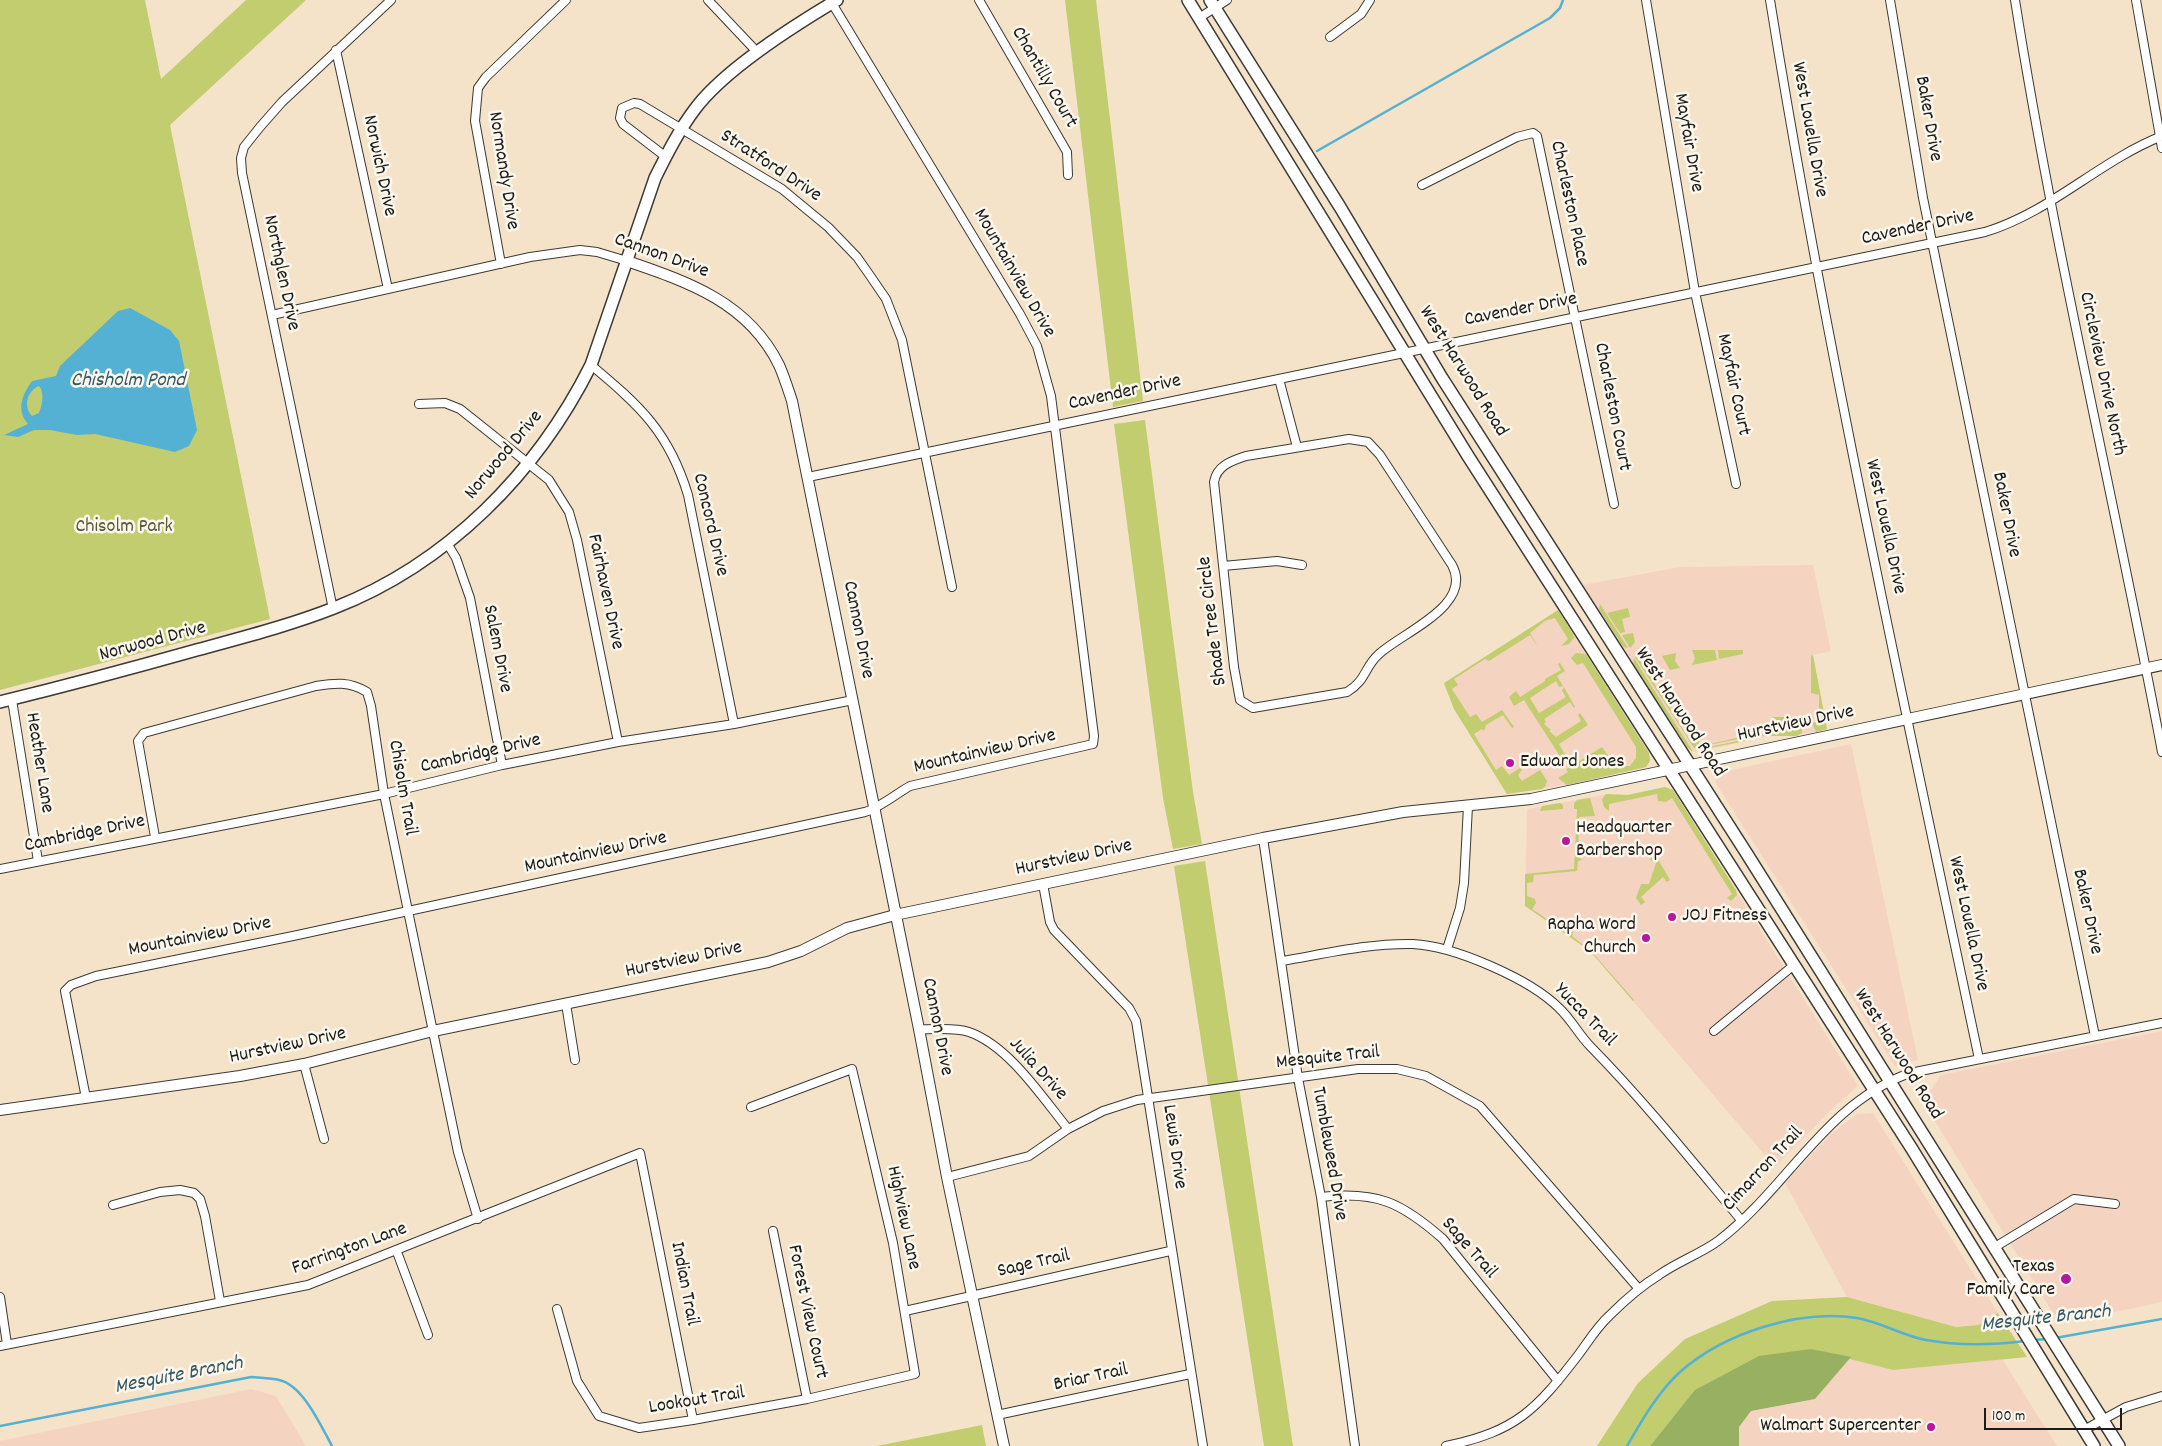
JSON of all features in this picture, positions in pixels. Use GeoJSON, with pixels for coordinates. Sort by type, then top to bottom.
{"type":"FeatureCollection","features":[{"type":"Feature","properties":{"kind":"main road","name":"West Harwood Road"},"geometry":{"type":"LineString","coordinates":[[1188,0],[1468,456],[1872,1090],[1912,1149],[2094,1446]]}},
{"type":"Feature","properties":{"kind":"main road","name":"Norwood Drive"},"geometry":{"type":"LineString","coordinates":[[0,702],[270,630],[333,609],[395,579],[447,543],[497,499],[559,423],[591,365],[655,178],[696,108],[714,88],[758,53],[833,1]]}},
{"type":"Feature","properties":{"kind":"main road","name":"West Harwood Road"},"geometry":{"type":"LineString","coordinates":[[1213,4],[1340,207],[1423,347],[1890,1080],[2119,1446]]}},
{"type":"Feature","properties":{"kind":"street","name":"Northglen Drive"},"geometry":{"type":"LineString","coordinates":[[333,609],[242,173],[241,158],[244,147],[282,102],[391,0]]}},
{"type":"Feature","properties":{"kind":"street","name":"Normandy Drive"},"geometry":{"type":"LineString","coordinates":[[502,264],[475,121],[478,88],[486,77],[566,0]]}},
{"type":"Feature","properties":{"kind":"street"},"geometry":{"type":"LineString","coordinates":[[708,0],[758,53]]}},
{"type":"Feature","properties":{"kind":"street","name":"Chantilly Court"},"geometry":{"type":"LineString","coordinates":[[979,0],[1067,152],[1068,175]]}},
{"type":"Feature","properties":{"kind":"street"},"geometry":{"type":"LineString","coordinates":[[1199,18],[1213,4],[1227,0]]}},
{"type":"Feature","properties":{"kind":"street"},"geometry":{"type":"LineString","coordinates":[[1330,37],[1361,14],[1370,0]]}},
{"type":"Feature","properties":{"kind":"street","name":"Mayfair Drive"},"geometry":{"type":"LineString","coordinates":[[1646,0],[1695,292]]}},
{"type":"Feature","properties":{"kind":"street","name":"West Louella Drive"},"geometry":{"type":"LineString","coordinates":[[1770,0],[1815,268],[1979,1059]]}},
{"type":"Feature","properties":{"kind":"street","name":"Baker Drive"},"geometry":{"type":"LineString","coordinates":[[1890,0],[1933,243],[2095,1036]]}},
{"type":"Feature","properties":{"kind":"street","name":"Circleview Drive North"},"geometry":{"type":"LineString","coordinates":[[2015,0],[2050,204],[2162,752]]}},
{"type":"Feature","properties":{"kind":"street"},"geometry":{"type":"LineString","coordinates":[[2136,0],[2162,148]]}},
{"type":"Feature","properties":{"kind":"street","name":"Mountainview Drive"},"geometry":{"type":"LineString","coordinates":[[86,1098],[65,991],[71,985],[96,976],[408,911],[875,809],[885,800],[910,786],[1093,744],[1094,736],[1055,426],[1043,362],[1020,314],[833,1]]}},
{"type":"Feature","properties":{"kind":"street","name":"Norwich Drive"},"geometry":{"type":"LineString","coordinates":[[336,50],[388,289]]}},
{"type":"Feature","properties":{"kind":"street","name":"Stratford Drive"},"geometry":{"type":"LineString","coordinates":[[666,157],[623,124],[620,118],[622,108],[634,103],[640,104],[782,189],[828,227],[857,257],[886,299],[896,320],[909,367],[952,587]]}},
{"type":"Feature","properties":{"kind":"street","name":"Charleston Place"},"geometry":{"type":"LineString","coordinates":[[1422,186],[1517,137],[1533,133],[1538,136],[1576,316]]}},
{"type":"Feature","properties":{"kind":"street","name":"Cavender Drive"},"geometry":{"type":"LineString","coordinates":[[808,477],[1279,379],[1423,347],[1815,268],[2002,227],[2050,204],[2125,154],[2161,136]]}},
{"type":"Feature","properties":{"kind":"street","name":"Cannon Drive"},"geometry":{"type":"LineString","coordinates":[[272,315],[502,264],[580,250],[597,252],[627,261],[683,281],[720,299],[747,321],[765,342],[778,364],[792,401],[875,809],[894,915],[919,1029],[946,1177],[1004,1446]]}},
{"type":"Feature","properties":{"kind":"street","name":"Mayfair Court"},"geometry":{"type":"LineString","coordinates":[[1695,292],[1736,484]]}},
{"type":"Feature","properties":{"kind":"street","name":"Charleston Court"},"geometry":{"type":"LineString","coordinates":[[1576,316],[1614,504]]}},
{"type":"Feature","properties":{"kind":"street","name":"Concord Drive"},"geometry":{"type":"LineString","coordinates":[[591,365],[648,415],[661,434],[682,474],[688,495],[734,724]]}},
{"type":"Feature","properties":{"kind":"street"},"geometry":{"type":"LineString","coordinates":[[1279,379],[1297,447]]}},
{"type":"Feature","properties":{"kind":"street","name":"Fairhaven Drive"},"geometry":{"type":"LineString","coordinates":[[419,404],[451,404],[549,480],[569,512],[578,540],[618,742]]}},
{"type":"Feature","properties":{"kind":"street","name":"Shade Tree Circle"},"geometry":{"type":"LineString","coordinates":[[1349,439],[1368,442],[1380,455],[1452,565],[1458,584],[1452,597],[1436,613],[1379,654],[1360,685],[1347,692],[1253,708],[1240,700],[1234,667],[1223,566],[1216,474],[1219,469],[1239,459],[1349,439]]}},
{"type":"Feature","properties":{"kind":"street","name":"Salem Drive"},"geometry":{"type":"LineString","coordinates":[[447,543],[456,558],[470,598],[502,765]]}},
{"type":"Feature","properties":{"kind":"street"},"geometry":{"type":"LineString","coordinates":[[1223,566],[1277,561],[1302,565]]}},
{"type":"Feature","properties":{"kind":"street","name":"Hurstview Drive"},"geometry":{"type":"LineString","coordinates":[[0,1110],[304,1064],[433,1031],[782,958],[801,951],[847,928],[894,915],[1263,838],[1403,812],[1531,799],[2162,665]]}},
{"type":"Feature","properties":{"kind":"street","name":"Chisolm Trail"},"geometry":{"type":"LineString","coordinates":[[155,837],[138,742],[144,733],[316,686],[338,683],[354,684],[367,692],[371,706],[384,794],[458,1152],[478,1219]]}},
{"type":"Feature","properties":{"kind":"street","name":"Heather Lane"},"geometry":{"type":"LineString","coordinates":[[12,700],[38,861]]}},
{"type":"Feature","properties":{"kind":"street","name":"Cambridge Drive"},"geometry":{"type":"LineString","coordinates":[[0,869],[155,837],[384,794],[502,765],[618,742],[734,724],[853,700]]}},
{"type":"Feature","properties":{"kind":"street"},"geometry":{"type":"LineString","coordinates":[[1447,949],[1460,908],[1464,883],[1468,806]]}},
{"type":"Feature","properties":{"kind":"street","name":"Tumbleweed Drive"},"geometry":{"type":"LineString","coordinates":[[1263,838],[1298,1078],[1321,1197],[1356,1446]]}},
{"type":"Feature","properties":{"kind":"street","name":"Lewis Drive"},"geometry":{"type":"LineString","coordinates":[[1043,884],[1050,922],[1054,930],[1129,1008],[1140,1036],[1170,1251],[1203,1446]]}},
{"type":"Feature","properties":{"kind":"street","name":"Yucca Trail"},"geometry":{"type":"LineString","coordinates":[[1282,961],[1381,945],[1414,944],[1447,949],[1483,962],[1539,992],[1560,1008],[1589,1045],[1648,1109],[1741,1220]]}},
{"type":"Feature","properties":{"kind":"street"},"geometry":{"type":"LineString","coordinates":[[1714,1031],[1794,966]]}},
{"type":"Feature","properties":{"kind":"street"},"geometry":{"type":"LineString","coordinates":[[566,1004],[575,1060]]}},
{"type":"Feature","properties":{"kind":"street","name":"Cimarron Trail"},"geometry":{"type":"LineString","coordinates":[[1446,1446],[1511,1425],[1536,1406],[1558,1381],[1607,1317],[1639,1289],[1660,1274],[1717,1241],[1741,1220],[1839,1115],[1872,1090],[1890,1080],[1910,1073],[2162,1023]]}},
{"type":"Feature","properties":{"kind":"street","name":"Julia Drive"},"geometry":{"type":"LineString","coordinates":[[919,1029],[959,1030],[987,1041],[1016,1066],[1068,1129]]}},
{"type":"Feature","properties":{"kind":"street"},"geometry":{"type":"LineString","coordinates":[[304,1064],[324,1139]]}},
{"type":"Feature","properties":{"kind":"street","name":"Highview Lane"},"geometry":{"type":"LineString","coordinates":[[751,1108],[852,1069],[893,1243],[915,1374]]}},
{"type":"Feature","properties":{"kind":"street","name":"Mesquite Trail"},"geometry":{"type":"LineString","coordinates":[[946,1177],[1028,1156],[1068,1129],[1103,1111],[1137,1100],[1358,1069],[1397,1069],[1426,1076],[1480,1106],[1639,1289]]}},
{"type":"Feature","properties":{"kind":"street","name":"Farrington Lane"},"geometry":{"type":"LineString","coordinates":[[4,1345],[308,1285],[397,1252],[640,1153]]}},
{"type":"Feature","properties":{"kind":"street","name":"Indian Trail"},"geometry":{"type":"LineString","coordinates":[[640,1153],[694,1420]]}},
{"type":"Feature","properties":{"kind":"street"},"geometry":{"type":"LineString","coordinates":[[113,1205],[160,1192],[180,1190],[194,1193],[200,1199],[205,1216],[220,1301]]}},
{"type":"Feature","properties":{"kind":"street","name":"Sage Trail"},"geometry":{"type":"LineString","coordinates":[[1321,1197],[1344,1194],[1382,1199],[1395,1204],[1430,1228],[1442,1239],[1457,1260],[1558,1381]]}},
{"type":"Feature","properties":{"kind":"street"},"geometry":{"type":"LineString","coordinates":[[1995,1247],[2074,1199],[2115,1204]]}},
{"type":"Feature","properties":{"kind":"street","name":"Forest View Court"},"geometry":{"type":"LineString","coordinates":[[773,1232],[807,1399]]}},
{"type":"Feature","properties":{"kind":"street","name":"Sage Trail"},"geometry":{"type":"LineString","coordinates":[[904,1311],[1170,1251]]}},
{"type":"Feature","properties":{"kind":"street"},"geometry":{"type":"LineString","coordinates":[[397,1252],[428,1335]]}},
{"type":"Feature","properties":{"kind":"street"},"geometry":{"type":"LineString","coordinates":[[0,1298],[4,1345]]}},
{"type":"Feature","properties":{"kind":"street","name":"Lookout Trail"},"geometry":{"type":"LineString","coordinates":[[557,1309],[576,1381],[599,1416],[638,1428],[694,1420],[807,1399],[915,1374]]}},
{"type":"Feature","properties":{"kind":"street","name":"Briar Trail"},"geometry":{"type":"LineString","coordinates":[[998,1415],[1190,1374]]}},
{"type":"Feature","properties":{"kind":"street"},"geometry":{"type":"LineString","coordinates":[[2084,1430],[2139,1402],[2162,1396]]}},
{"type":"Feature","properties":{"kind":"shaded area"},"geometry":{"type":"Polygon","coordinates":[[[1813,565],[1831,651],[1813,655],[1827,729],[1793,736],[1777,735],[1694,752],[1687,747],[1583,585],[1680,567],[1813,565]]]}},
{"type":"Feature","properties":{"kind":"shaded area"},"geometry":{"type":"Polygon","coordinates":[[[1558,610],[1649,753],[1650,761],[1643,768],[1582,782],[1507,794],[1454,709],[1444,684],[1558,610]]]}},
{"type":"Feature","properties":{"kind":"shaded area"},"geometry":{"type":"Polygon","coordinates":[[[1851,744],[1918,1060],[1895,1066],[1715,782],[1722,772],[1851,744]]]}},
{"type":"Feature","properties":{"kind":"shaded area"},"geometry":{"type":"Polygon","coordinates":[[[1665,787],[1673,790],[1858,1086],[1833,1108],[1775,1167],[1590,951],[1525,906],[1527,809],[1608,794],[1625,795],[1665,787]]]}},
{"type":"Feature","properties":{"kind":"shaded area"},"geometry":{"type":"Polygon","coordinates":[[[2162,1031],[2162,1302],[2092,1317],[2056,1318],[1923,1102],[1941,1075],[2162,1031]]]}},
{"type":"Feature","properties":{"kind":"shaded area"},"geometry":{"type":"Polygon","coordinates":[[[1873,1113],[1998,1313],[1978,1325],[1956,1327],[1847,1297],[1785,1183],[1831,1134],[1857,1114],[1873,1113]]]}},
{"type":"Feature","properties":{"kind":"shaded area"},"geometry":{"type":"Polygon","coordinates":[[[1851,1357],[1893,1370],[2002,1359],[2057,1446],[1739,1446],[1739,1427],[1751,1411],[1815,1399],[1851,1357]]]}},
{"type":"Feature","properties":{"kind":"shaded area"},"geometry":{"type":"Polygon","coordinates":[[[251,1389],[276,1396],[306,1446],[0,1446],[0,1441],[251,1389]]]}},
{"type":"Feature","properties":{"kind":"green space","name":"Chisolm Park"},"geometry":{"type":"Polygon","coordinates":[[[0,0],[145,0],[161,79],[246,0],[306,0],[170,125],[270,619],[0,690],[0,0]]]}},
{"type":"Feature","properties":{"kind":"green space"},"geometry":{"type":"Polygon","coordinates":[[[1065,0],[1096,0],[1143,401],[1113,407],[1065,0]]]}},
{"type":"Feature","properties":{"kind":"green space"},"geometry":{"type":"Polygon","coordinates":[[[1145,420],[1193,792],[1202,844],[1173,849],[1163,798],[1114,424],[1145,420]]]}},
{"type":"Feature","properties":{"kind":"green space"},"geometry":{"type":"Polygon","coordinates":[[[1600,604],[1628,648],[1623,647],[1599,609],[1600,604]]]}},
{"type":"Feature","properties":{"kind":"green space"},"geometry":{"type":"Polygon","coordinates":[[[1628,608],[1630,617],[1622,619],[1625,632],[1620,633],[1607,613],[1628,608]]]}},
{"type":"Feature","properties":{"kind":"green space"},"geometry":{"type":"Polygon","coordinates":[[[1558,610],[1573,634],[1574,638],[1569,644],[1561,646],[1568,639],[1555,618],[1545,621],[1530,633],[1538,647],[1530,635],[1489,661],[1485,659],[1454,679],[1458,685],[1452,689],[1470,717],[1476,714],[1482,722],[1502,710],[1514,727],[1512,728],[1503,715],[1486,725],[1484,731],[1482,729],[1474,734],[1496,770],[1502,766],[1509,775],[1520,768],[1522,770],[1518,775],[1522,781],[1540,770],[1547,781],[1542,789],[1507,794],[1454,709],[1444,683],[1558,610]]]}},
{"type":"Feature","properties":{"kind":"green space"},"geometry":{"type":"Polygon","coordinates":[[[1633,633],[1635,642],[1630,648],[1622,635],[1633,633]]]}},
{"type":"Feature","properties":{"kind":"green space"},"geometry":{"type":"Polygon","coordinates":[[[1692,650],[1715,650],[1717,660],[1692,665],[1695,658],[1692,650]]]}},
{"type":"Feature","properties":{"kind":"green space"},"geometry":{"type":"Polygon","coordinates":[[[1718,650],[1743,650],[1743,654],[1719,659],[1718,650]]]}},
{"type":"Feature","properties":{"kind":"green space"},"geometry":{"type":"Polygon","coordinates":[[[1642,652],[1644,656],[1639,659],[1691,742],[1698,739],[1701,746],[1741,737],[1740,730],[1745,729],[1748,737],[1694,748],[1635,657],[1642,652]]]}},
{"type":"Feature","properties":{"kind":"green space"},"geometry":{"type":"Polygon","coordinates":[[[1576,653],[1586,654],[1649,753],[1650,761],[1646,767],[1567,785],[1558,778],[1568,772],[1566,769],[1602,747],[1613,763],[1617,762],[1623,766],[1630,766],[1636,758],[1636,747],[1583,663],[1577,665],[1571,658],[1576,653]]]}},
{"type":"Feature","properties":{"kind":"green space"},"geometry":{"type":"Polygon","coordinates":[[[1676,653],[1675,661],[1680,668],[1670,670],[1662,656],[1676,653]]]}},
{"type":"Feature","properties":{"kind":"green space"},"geometry":{"type":"Polygon","coordinates":[[[1813,655],[1827,729],[1816,732],[1812,723],[1819,721],[1819,695],[1811,693],[1811,656],[1813,655]]]}},
{"type":"Feature","properties":{"kind":"green space"},"geometry":{"type":"Polygon","coordinates":[[[1634,658],[1692,750],[1692,752],[1633,664],[1634,658]]]}},
{"type":"Feature","properties":{"kind":"green space"},"geometry":{"type":"Polygon","coordinates":[[[1560,663],[1565,671],[1557,676],[1563,686],[1559,687],[1556,681],[1530,698],[1539,713],[1566,697],[1562,691],[1564,687],[1575,707],[1570,702],[1544,719],[1546,722],[1544,724],[1556,737],[1581,721],[1578,715],[1580,713],[1588,725],[1559,744],[1567,758],[1563,761],[1524,700],[1514,706],[1509,697],[1516,691],[1520,697],[1545,681],[1545,679],[1561,670],[1558,664],[1560,663]]]}},
{"type":"Feature","properties":{"kind":"green space"},"geometry":{"type":"Polygon","coordinates":[[[1773,717],[1799,717],[1800,726],[1773,731],[1773,717]]]}},
{"type":"Feature","properties":{"kind":"green space"},"geometry":{"type":"Polygon","coordinates":[[[1802,727],[1802,733],[1797,736],[1759,736],[1802,727]]]}},
{"type":"Feature","properties":{"kind":"green space"},"geometry":{"type":"Polygon","coordinates":[[[1748,739],[1745,741],[1703,748],[1748,739]]]}},
{"type":"Feature","properties":{"kind":"green space"},"geometry":{"type":"Polygon","coordinates":[[[1665,787],[1673,790],[1736,890],[1737,895],[1731,901],[1727,898],[1732,894],[1672,798],[1666,802],[1658,801],[1657,794],[1609,804],[1609,811],[1604,807],[1602,799],[1606,794],[1628,795],[1665,787]]]}},
{"type":"Feature","properties":{"kind":"green space"},"geometry":{"type":"Polygon","coordinates":[[[1590,798],[1595,816],[1579,817],[1578,857],[1583,860],[1578,861],[1577,871],[1534,875],[1533,882],[1527,883],[1527,896],[1535,899],[1536,903],[1532,909],[1568,934],[1574,930],[1572,936],[1591,951],[1633,1001],[1590,951],[1525,906],[1525,874],[1574,869],[1577,809],[1574,809],[1574,803],[1577,800],[1590,798]]]}},
{"type":"Feature","properties":{"kind":"green space"},"geometry":{"type":"Polygon","coordinates":[[[1560,803],[1563,805],[1563,809],[1540,811],[1542,806],[1560,803]]]}},
{"type":"Feature","properties":{"kind":"green space"},"geometry":{"type":"Polygon","coordinates":[[[1652,854],[1655,854],[1670,880],[1667,882],[1663,877],[1641,897],[1645,902],[1641,905],[1636,898],[1641,884],[1649,884],[1656,863],[1650,860],[1652,854]]]}},
{"type":"Feature","properties":{"kind":"green space"},"geometry":{"type":"Polygon","coordinates":[[[1205,861],[1293,1446],[1264,1446],[1174,866],[1205,861]]]}},
{"type":"Feature","properties":{"kind":"green space"},"geometry":{"type":"Polygon","coordinates":[[[1847,1297],[1956,1327],[1978,1325],[1998,1313],[2027,1357],[1893,1370],[1811,1349],[1695,1391],[1650,1446],[1597,1446],[1638,1383],[1685,1339],[1772,1301],[1847,1297]]]}},
{"type":"Feature","properties":{"kind":"green space"},"geometry":{"type":"Polygon","coordinates":[[[1811,1349],[1851,1357],[1815,1399],[1751,1411],[1739,1427],[1739,1446],[1650,1446],[1695,1390],[1759,1356],[1811,1349]]]}},
{"type":"Feature","properties":{"kind":"green space"},"geometry":{"type":"Polygon","coordinates":[[[982,1425],[986,1446],[877,1446],[982,1425]]]}},
{"type":"Feature","properties":{"kind":"water","name":"Chisholm Pond"},"geometry":{"type":"Polygon","coordinates":[[[130,308],[170,330],[179,341],[197,430],[189,446],[175,452],[95,434],[77,435],[50,430],[34,430],[18,437],[4,435],[28,424],[24,419],[21,408],[25,392],[32,381],[56,376],[60,366],[118,311],[130,308]],[[39,386],[35,388],[29,395],[27,403],[32,416],[39,413],[40,410],[41,389],[39,386]]]}},
{"type":"Feature","properties":{"kind":"waterway"},"geometry":{"type":"LineString","coordinates":[[1317,151],[1550,18],[1560,8],[1563,0]]}},
{"type":"Feature","properties":{"kind":"waterway","name":"Mesquite Branch"},"geometry":{"type":"LineString","coordinates":[[1627,1446],[1658,1397],[1680,1372],[1718,1346],[1740,1335],[1763,1327],[1811,1317],[1835,1316],[1866,1320],[1917,1338],[1938,1342],[1976,1344],[2025,1341]]}},
{"type":"Feature","properties":{"kind":"waterway","name":"Mesquite Branch"},"geometry":{"type":"LineString","coordinates":[[2055,1338],[2162,1319]]}},
{"type":"Feature","properties":{"kind":"waterway","name":"Mesquite Branch"},"geometry":{"type":"LineString","coordinates":[[2033,1340],[2047,1339]]}},
{"type":"Feature","properties":{"kind":"waterway","name":"Mesquite Branch"},"geometry":{"type":"LineString","coordinates":[[0,1426],[251,1377],[269,1378],[288,1383],[296,1390],[310,1407],[332,1446]]}},
{"type":"Feature","properties":{"kind":"place","name":"Edward Jones"},"geometry":{"type":"Point","coordinates":[1510,763]}},
{"type":"Feature","properties":{"kind":"place","name":"Headquarter Barbershop"},"geometry":{"type":"Point","coordinates":[1566,841]}},
{"type":"Feature","properties":{"kind":"place","name":"JOJ Fitness"},"geometry":{"type":"Point","coordinates":[1672,917]}},
{"type":"Feature","properties":{"kind":"place","name":"Rapha Word Church"},"geometry":{"type":"Point","coordinates":[1646,938]}},
{"type":"Feature","properties":{"kind":"place","name":"Texas Family Care"},"geometry":{"type":"Point","coordinates":[2066,1279]}},
{"type":"Feature","properties":{"kind":"place","name":"Walmart Supercenter"},"geometry":{"type":"Point","coordinates":[1931,1427]}}]}
